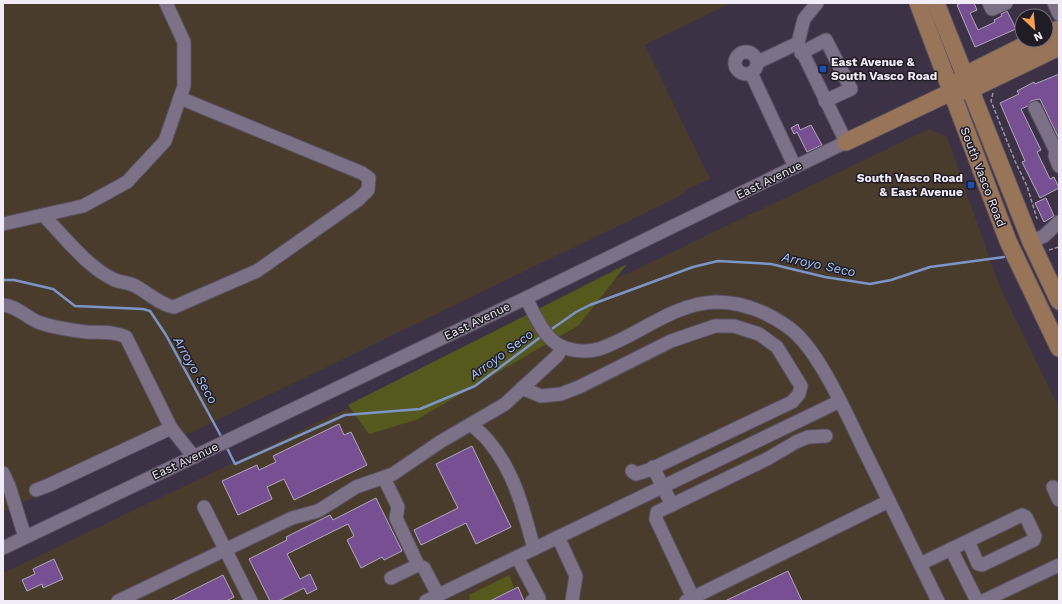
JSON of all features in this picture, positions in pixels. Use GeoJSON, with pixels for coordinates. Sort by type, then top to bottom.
{"type":"FeatureCollection","features":[{"type":"Feature","properties":{"kind":"main road","name":"South Vasco Road"},"geometry":{"type":"LineString","coordinates":[[918,3],[1008,242],[1059,348]]}},
{"type":"Feature","properties":{"kind":"main road","name":"South Vasco Road"},"geometry":{"type":"LineString","coordinates":[[936,3],[967,82],[1037,239],[1059,301]]}},
{"type":"Feature","properties":{"kind":"main road","name":"East Avenue"},"geometry":{"type":"LineString","coordinates":[[967,82],[1059,47]]}},
{"type":"Feature","properties":{"kind":"main road","name":"East Avenue"},"geometry":{"type":"LineString","coordinates":[[846,142],[951,92],[1022,48]]}},
{"type":"Feature","properties":{"kind":"street"},"geometry":{"type":"LineString","coordinates":[[3,224],[83,206],[127,182],[165,142],[184,86],[184,42],[166,3]]}},
{"type":"Feature","properties":{"kind":"street"},"geometry":{"type":"LineString","coordinates":[[817,3],[804,19],[799,48],[846,142]]}},
{"type":"Feature","properties":{"kind":"street"},"geometry":{"type":"LineString","coordinates":[[989,3],[992,9],[1006,3]]}},
{"type":"Feature","properties":{"kind":"street"},"geometry":{"type":"LineString","coordinates":[[1054,3],[1059,14]]}},
{"type":"Feature","properties":{"kind":"street"},"geometry":{"type":"LineString","coordinates":[[758,62],[826,40],[851,88],[825,101]]}},
{"type":"Feature","properties":{"kind":"street"},"geometry":{"type":"LineString","coordinates":[[748,52],[754,55],[758,62],[756,69],[751,73],[744,74],[737,70],[735,63],[737,56],[748,52]]}},
{"type":"Feature","properties":{"kind":"street"},"geometry":{"type":"LineString","coordinates":[[751,73],[795,167]]}},
{"type":"Feature","properties":{"kind":"street"},"geometry":{"type":"LineString","coordinates":[[43,215],[83,255],[105,274],[114,280],[134,285],[163,303],[174,307],[257,271],[358,200],[368,190],[369,178],[362,173],[180,98]]}},
{"type":"Feature","properties":{"kind":"street"},"geometry":{"type":"LineString","coordinates":[[1035,108],[1058,150],[1055,156],[1059,166]]}},
{"type":"Feature","properties":{"kind":"street","name":"East Avenue"},"geometry":{"type":"LineString","coordinates":[[3,548],[526,298],[846,142]]}},
{"type":"Feature","properties":{"kind":"street"},"geometry":{"type":"LineString","coordinates":[[1037,239],[1059,222]]}},
{"type":"Feature","properties":{"kind":"street"},"geometry":{"type":"LineString","coordinates":[[526,298],[548,336],[569,349],[585,351],[599,349],[668,315],[694,306],[716,302],[735,304],[760,310],[790,328],[808,347],[840,401],[938,601]]}},
{"type":"Feature","properties":{"kind":"street"},"geometry":{"type":"LineString","coordinates":[[3,305],[11,305],[38,322],[58,328],[120,334],[126,337],[171,428],[194,457]]}},
{"type":"Feature","properties":{"kind":"street"},"geometry":{"type":"LineString","coordinates":[[522,388],[541,396],[561,394],[579,387],[671,340],[715,326],[734,326],[759,334],[777,347],[801,386],[799,394],[792,402],[653,468],[636,474],[632,471]]}},
{"type":"Feature","properties":{"kind":"street"},"geometry":{"type":"LineString","coordinates":[[118,601],[292,518],[318,511],[356,487],[394,474],[440,442],[496,410],[557,356],[563,346]]}},
{"type":"Feature","properties":{"kind":"street"},"geometry":{"type":"LineString","coordinates":[[426,601],[840,401]]}},
{"type":"Feature","properties":{"kind":"street"},"geometry":{"type":"LineString","coordinates":[[749,422],[767,459]]}},
{"type":"Feature","properties":{"kind":"street"},"geometry":{"type":"LineString","coordinates":[[471,424],[490,444],[506,468],[523,506],[534,549]]}},
{"type":"Feature","properties":{"kind":"street"},"geometry":{"type":"LineString","coordinates":[[36,490],[171,428]]}},
{"type":"Feature","properties":{"kind":"street"},"geometry":{"type":"LineString","coordinates":[[730,431],[748,468]]}},
{"type":"Feature","properties":{"kind":"street"},"geometry":{"type":"LineString","coordinates":[[826,436],[808,436],[767,459],[657,512],[656,519],[690,599],[889,501]]}},
{"type":"Feature","properties":{"kind":"street"},"geometry":{"type":"LineString","coordinates":[[674,458],[681,477],[691,496]]}},
{"type":"Feature","properties":{"kind":"street"},"geometry":{"type":"LineString","coordinates":[[653,468],[672,505]]}},
{"type":"Feature","properties":{"kind":"street"},"geometry":{"type":"LineString","coordinates":[[3,473],[9,486],[26,537]]}},
{"type":"Feature","properties":{"kind":"street"},"geometry":{"type":"LineString","coordinates":[[384,478],[398,507],[396,518],[418,565],[424,568],[438,595]]}},
{"type":"Feature","properties":{"kind":"street"},"geometry":{"type":"LineString","coordinates":[[1053,487],[1059,500]]}},
{"type":"Feature","properties":{"kind":"street"},"geometry":{"type":"LineString","coordinates":[[204,507],[251,601]]}},
{"type":"Feature","properties":{"kind":"street"},"geometry":{"type":"LineString","coordinates":[[920,564],[1022,515],[1026,517],[1035,536],[1034,540],[982,565],[978,564],[968,541]]}},
{"type":"Feature","properties":{"kind":"street"},"geometry":{"type":"LineString","coordinates":[[558,537],[576,576],[572,601]]}},
{"type":"Feature","properties":{"kind":"street"},"geometry":{"type":"LineString","coordinates":[[951,549],[977,601]]}},
{"type":"Feature","properties":{"kind":"street"},"geometry":{"type":"LineString","coordinates":[[517,557],[539,598],[532,601]]}},
{"type":"Feature","properties":{"kind":"street"},"geometry":{"type":"LineString","coordinates":[[391,578],[418,565]]}},
{"type":"Feature","properties":{"kind":"street"},"geometry":{"type":"LineString","coordinates":[[983,601],[1059,565]]}},
{"type":"Feature","properties":{"kind":"path"},"geometry":{"type":"LineString","coordinates":[[993,93],[991,101],[1015,161],[1027,186],[1037,239],[1050,250]]}},
{"type":"Feature","properties":{"kind":"shaded area"},"geometry":{"type":"Polygon","coordinates":[[[3,3],[731,3],[645,45],[710,179],[686,190],[684,194],[182,437],[178,429],[3,512],[3,3]]]}},
{"type":"Feature","properties":{"kind":"shaded area"},"geometry":{"type":"Polygon","coordinates":[[[929,129],[947,137],[999,285],[1059,408],[1059,601],[3,601],[3,573],[929,129]]]}},
{"type":"Feature","properties":{"kind":"green space"},"geometry":{"type":"Polygon","coordinates":[[[627,264],[579,325],[416,420],[369,434],[348,405],[627,264]]]}},
{"type":"Feature","properties":{"kind":"green space"},"geometry":{"type":"Polygon","coordinates":[[[509,575],[514,587],[497,601],[470,601],[469,595],[509,575]]]}},
{"type":"Feature","properties":{"kind":"building"},"geometry":{"type":"Polygon","coordinates":[[[961,3],[974,3],[977,10],[970,13],[978,30],[995,22],[994,20],[1002,16],[1001,14],[1007,11],[1014,25],[1014,30],[975,47],[957,5],[961,3]]]}},
{"type":"Feature","properties":{"kind":"building"},"geometry":{"type":"Polygon","coordinates":[[[1059,74],[1059,139],[1040,99],[1031,101],[1028,106],[1021,109],[1041,150],[1037,152],[1050,179],[1054,177],[1059,188],[1040,198],[1022,162],[1025,161],[1000,103],[1019,94],[1017,91],[1034,82],[1035,84],[1059,74]]]}},
{"type":"Feature","properties":{"kind":"building"},"geometry":{"type":"Polygon","coordinates":[[[798,124],[800,130],[811,125],[822,145],[807,152],[797,132],[794,134],[791,128],[798,124]]]}},
{"type":"Feature","properties":{"kind":"building"},"geometry":{"type":"Polygon","coordinates":[[[1046,198],[1054,216],[1044,222],[1035,203],[1046,198]]]}},
{"type":"Feature","properties":{"kind":"building"},"geometry":{"type":"Polygon","coordinates":[[[339,424],[344,435],[351,432],[367,465],[294,500],[284,479],[267,487],[272,499],[238,515],[222,481],[257,465],[259,470],[276,462],[273,456],[339,424]]]}},
{"type":"Feature","properties":{"kind":"building"},"geometry":{"type":"Polygon","coordinates":[[[472,446],[511,527],[476,544],[466,523],[421,545],[414,530],[458,508],[436,464],[472,446]]]}},
{"type":"Feature","properties":{"kind":"building"},"geometry":{"type":"Polygon","coordinates":[[[376,498],[402,551],[384,560],[382,557],[361,568],[347,540],[354,536],[348,524],[287,554],[300,579],[310,574],[317,589],[307,594],[304,588],[278,601],[270,601],[249,559],[287,540],[286,537],[330,515],[333,520],[376,498]]]}},
{"type":"Feature","properties":{"kind":"building"},"geometry":{"type":"Polygon","coordinates":[[[54,559],[63,579],[43,588],[42,584],[27,591],[22,580],[35,574],[33,569],[54,559]]]}},
{"type":"Feature","properties":{"kind":"building"},"geometry":{"type":"Polygon","coordinates":[[[788,571],[802,601],[725,601],[788,571]]]}},
{"type":"Feature","properties":{"kind":"building"},"geometry":{"type":"Polygon","coordinates":[[[223,575],[234,597],[226,601],[171,601],[223,575]]]}},
{"type":"Feature","properties":{"kind":"building"},"geometry":{"type":"Polygon","coordinates":[[[518,587],[524,601],[490,601],[518,587]]]}},
{"type":"Feature","properties":{"kind":"waterway","name":"Arroyo Seco"},"geometry":{"type":"LineString","coordinates":[[549,331],[576,312],[590,305],[693,267],[718,261],[771,264],[825,277],[870,284],[891,280],[930,267],[1004,257]]}},
{"type":"Feature","properties":{"kind":"waterway","name":"Arroyo Seco"},"geometry":{"type":"LineString","coordinates":[[3,280],[14,280],[53,289],[75,306],[143,309],[150,311],[166,335],[222,438]]}},
{"type":"Feature","properties":{"kind":"waterway","name":"Arroyo Seco"},"geometry":{"type":"LineString","coordinates":[[226,446],[235,464],[345,415],[420,409],[475,386],[542,336]]}},
{"type":"Feature","properties":{"kind":"place","name":"East Avenue & South Vasco Road"},"geometry":{"type":"Point","coordinates":[823,69]}},
{"type":"Feature","properties":{"kind":"place","name":"South Vasco Road & East Avenue"},"geometry":{"type":"Point","coordinates":[971,185]}}]}
